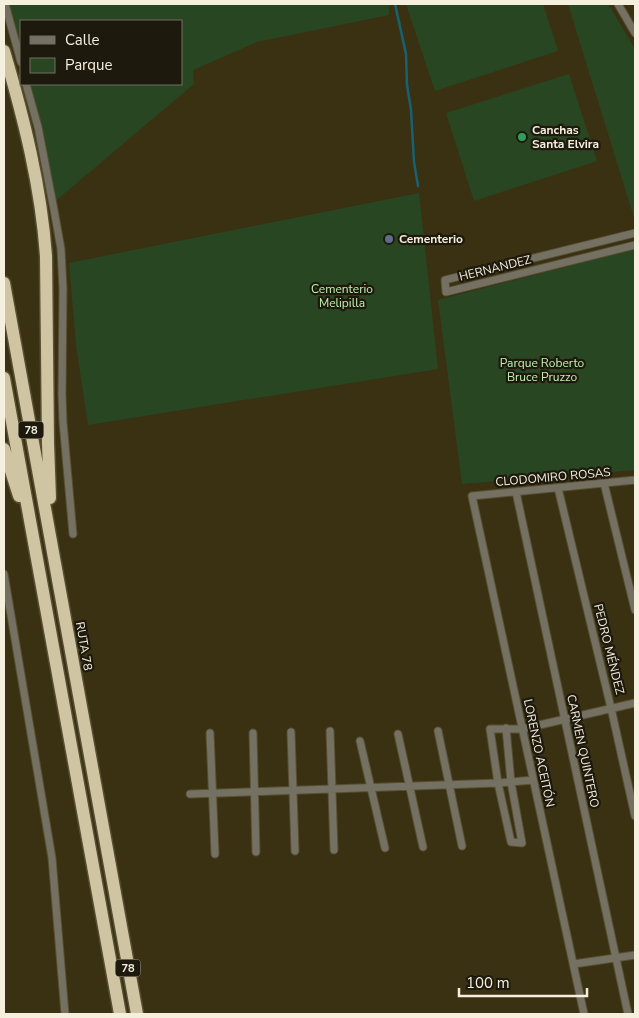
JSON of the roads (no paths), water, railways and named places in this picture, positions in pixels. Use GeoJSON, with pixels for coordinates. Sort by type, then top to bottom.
{"type":"FeatureCollection","features":[{"type":"Feature","properties":{"kind":"highway"},"geometry":{"type":"LineString","coordinates":[[4,51],[25,123],[38,188],[44,232],[46,256],[48,461],[58,577]]}},
{"type":"Feature","properties":{"kind":"highway","name":"RUTA 78"},"geometry":{"type":"LineString","coordinates":[[4,283],[137,1014]]}},
{"type":"Feature","properties":{"kind":"highway","name":"78"},"geometry":{"type":"LineString","coordinates":[[4,378],[120,1014]]}},
{"type":"Feature","properties":{"kind":"highway"},"geometry":{"type":"LineString","coordinates":[[4,449],[38,561]]}},
{"type":"Feature","properties":{"kind":"street"},"geometry":{"type":"LineString","coordinates":[[5,4],[20,58]]}},
{"type":"Feature","properties":{"kind":"street"},"geometry":{"type":"LineString","coordinates":[[618,4],[635,33]]}},
{"type":"Feature","properties":{"kind":"street"},"geometry":{"type":"LineString","coordinates":[[26,85],[40,135],[61,248],[63,289],[62,403],[73,534]]}},
{"type":"Feature","properties":{"kind":"street","name":"HERNANDEZ"},"geometry":{"type":"LineString","coordinates":[[635,233],[445,280],[446,292],[635,245]]}},
{"type":"Feature","properties":{"kind":"street","name":"CLODOMIRO ROSAS"},"geometry":{"type":"LineString","coordinates":[[472,496],[635,480]]}},
{"type":"Feature","properties":{"kind":"street"},"geometry":{"type":"LineString","coordinates":[[604,483],[635,610]]}},
{"type":"Feature","properties":{"kind":"street","name":"PEDRO MÉNDEZ"},"geometry":{"type":"LineString","coordinates":[[558,488],[612,708],[635,816]]}},
{"type":"Feature","properties":{"kind":"street","name":"CARMEN QUINTERO"},"geometry":{"type":"LineString","coordinates":[[516,492],[628,1014]]}},
{"type":"Feature","properties":{"kind":"street","name":"LORENZO ACEITÓN"},"geometry":{"type":"LineString","coordinates":[[472,496],[584,1014]]}},
{"type":"Feature","properties":{"kind":"street"},"geometry":{"type":"LineString","coordinates":[[4,574],[52,858],[65,1014]]}},
{"type":"Feature","properties":{"kind":"street"},"geometry":{"type":"LineString","coordinates":[[506,728],[522,843],[511,842],[498,783],[490,729],[506,728],[522,728],[635,703]]}},
{"type":"Feature","properties":{"kind":"street"},"geometry":{"type":"LineString","coordinates":[[330,731],[334,850]]}},
{"type":"Feature","properties":{"kind":"street"},"geometry":{"type":"LineString","coordinates":[[438,731],[462,846]]}},
{"type":"Feature","properties":{"kind":"street"},"geometry":{"type":"LineString","coordinates":[[291,732],[295,851]]}},
{"type":"Feature","properties":{"kind":"street"},"geometry":{"type":"LineString","coordinates":[[210,733],[215,854]]}},
{"type":"Feature","properties":{"kind":"street"},"geometry":{"type":"LineString","coordinates":[[253,733],[256,852]]}},
{"type":"Feature","properties":{"kind":"street"},"geometry":{"type":"LineString","coordinates":[[398,734],[423,846]]}},
{"type":"Feature","properties":{"kind":"street"},"geometry":{"type":"LineString","coordinates":[[360,741],[385,848]]}},
{"type":"Feature","properties":{"kind":"street"},"geometry":{"type":"LineString","coordinates":[[190,794],[498,783],[533,780]]}},
{"type":"Feature","properties":{"kind":"street"},"geometry":{"type":"LineString","coordinates":[[574,964],[635,955]]}},
{"type":"Feature","properties":{"kind":"waterway"},"geometry":{"type":"LineString","coordinates":[[395,4],[406,54],[407,85],[418,186]]}},
{"type":"Feature","properties":{"kind":"place","name":"Canchas Santa Elvira"},"geometry":{"type":"Point","coordinates":[522,137]}},
{"type":"Feature","properties":{"kind":"place","name":"Cementerio"},"geometry":{"type":"Point","coordinates":[389,239]}},
{"type":"Feature","properties":{"kind":"park label","name":"Cementerio Melipilla"},"geometry":{"type":"Point","coordinates":[342,296]}},
{"type":"Feature","properties":{"kind":"park label","name":"Parque Roberto Bruce Pruzzo"},"geometry":{"type":"Point","coordinates":[542,370]}}]}
